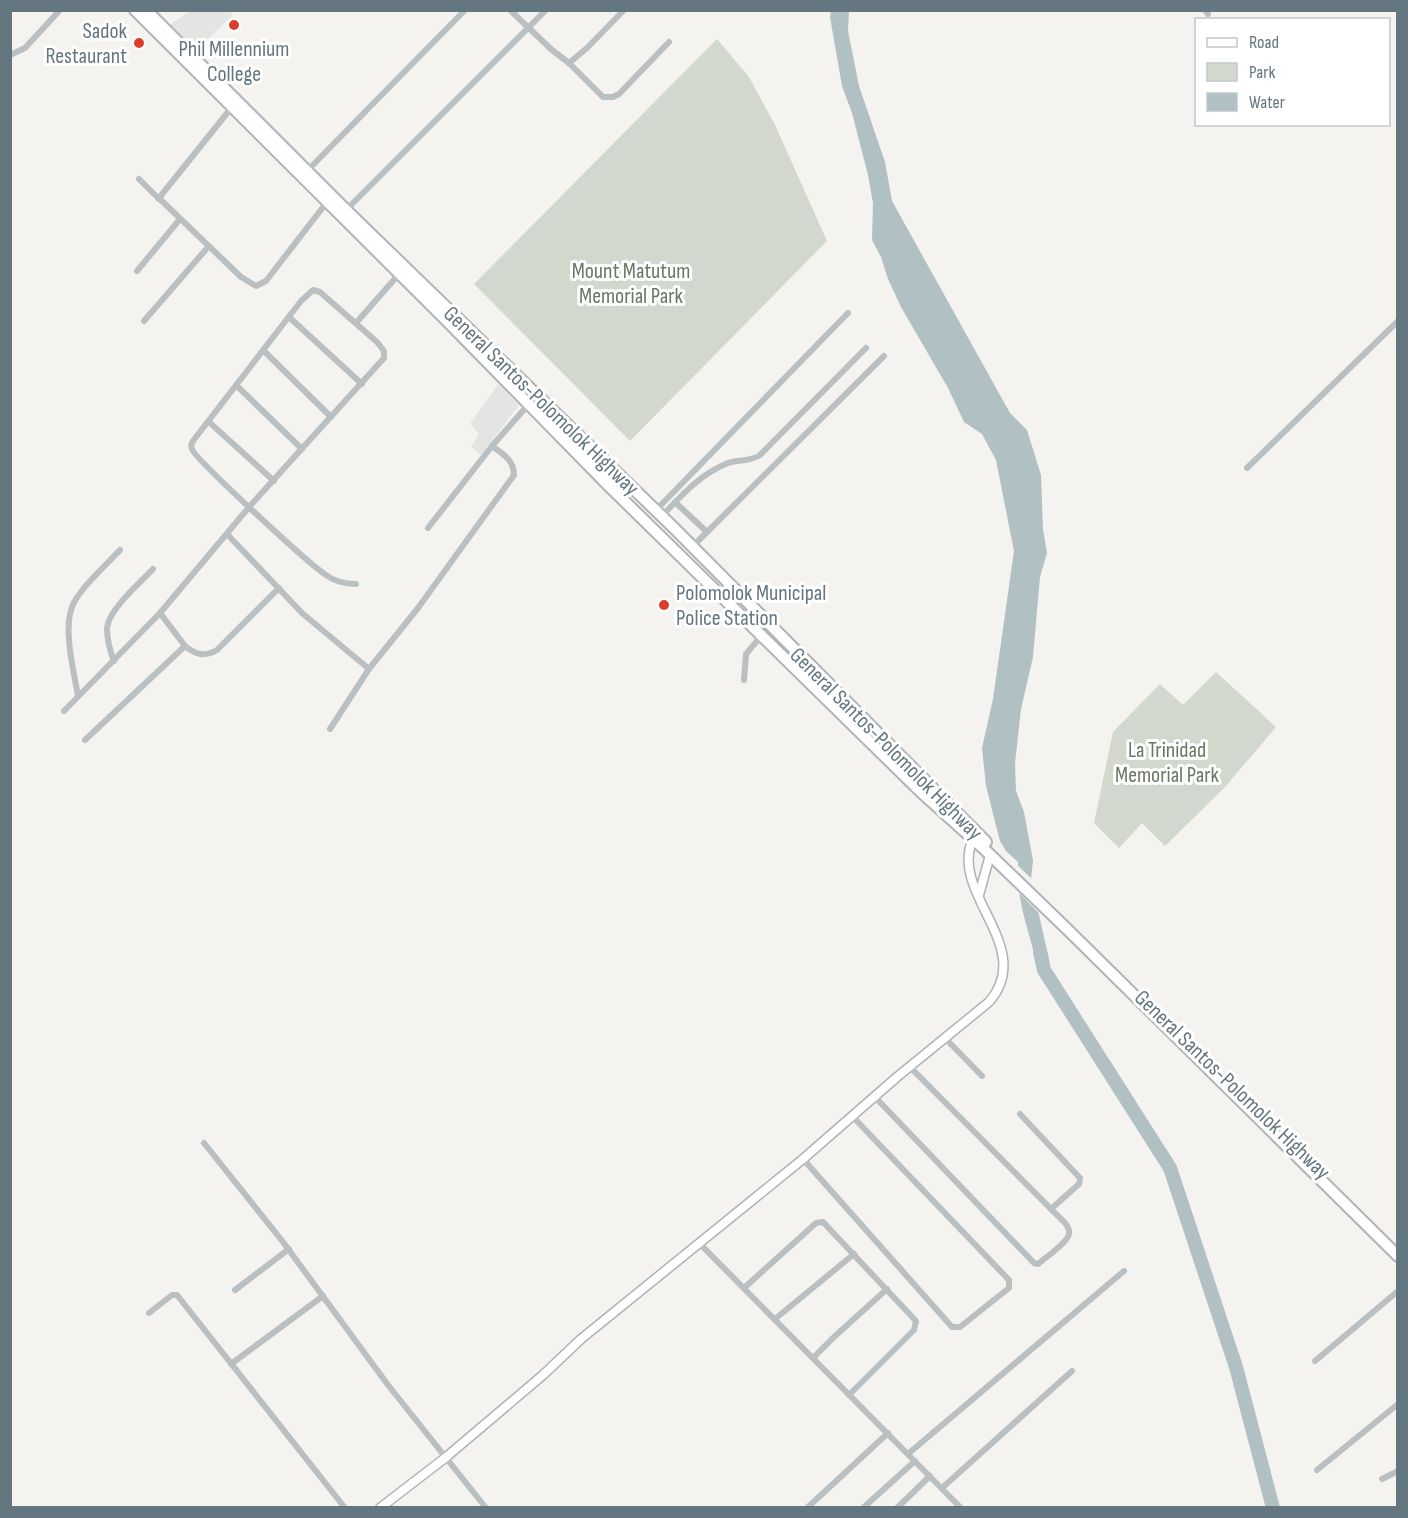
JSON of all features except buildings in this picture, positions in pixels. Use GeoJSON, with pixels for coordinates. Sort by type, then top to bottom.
{"type":"FeatureCollection","features":[{"type":"Feature","properties":{"kind":"highway"},"geometry":{"type":"LineString","coordinates":[[135,10],[528,405],[920,791],[990,855],[1008,868],[1049,908],[1398,1256]]}},
{"type":"Feature","properties":{"kind":"highway","name":"General Santos-Polomolok Highway"},"geometry":{"type":"LineString","coordinates":[[146,10],[346,210],[692,547],[1008,868]]}},
{"type":"Feature","properties":{"kind":"highway","name":"General Santos-Polomolok Highway"},"geometry":{"type":"LineString","coordinates":[[1049,908],[1398,1247]]}},
{"type":"Feature","properties":{"kind":"street"},"geometry":{"type":"LineString","coordinates":[[10,55],[25,48],[60,10]]}},
{"type":"Feature","properties":{"kind":"street"},"geometry":{"type":"LineString","coordinates":[[307,171],[465,10]]}},
{"type":"Feature","properties":{"kind":"street"},"geometry":{"type":"LineString","coordinates":[[510,10],[603,97],[613,97],[619,94],[669,42]]}},
{"type":"Feature","properties":{"kind":"street"},"geometry":{"type":"LineString","coordinates":[[346,210],[546,10]]}},
{"type":"Feature","properties":{"kind":"street"},"geometry":{"type":"LineString","coordinates":[[568,63],[587,48],[624,10]]}},
{"type":"Feature","properties":{"kind":"street"},"geometry":{"type":"LineString","coordinates":[[159,199],[232,107]]}},
{"type":"Feature","properties":{"kind":"street"},"geometry":{"type":"LineString","coordinates":[[139,179],[207,247],[241,277],[259,286],[266,281],[327,202]]}},
{"type":"Feature","properties":{"kind":"street"},"geometry":{"type":"LineString","coordinates":[[137,271],[180,219]]}},
{"type":"Feature","properties":{"kind":"street"},"geometry":{"type":"LineString","coordinates":[[144,321],[207,247]]}},
{"type":"Feature","properties":{"kind":"street"},"geometry":{"type":"LineString","coordinates":[[356,323],[399,274]]}},
{"type":"Feature","properties":{"kind":"street"},"geometry":{"type":"LineString","coordinates":[[64,711],[160,613],[250,506],[381,362],[385,354],[382,347],[315,289],[309,292],[289,317],[192,443],[194,452],[250,506],[327,576],[335,581],[356,584]]}},
{"type":"Feature","properties":{"kind":"street"},"geometry":{"type":"LineString","coordinates":[[658,514],[848,313]]}},
{"type":"Feature","properties":{"kind":"street"},"geometry":{"type":"LineString","coordinates":[[289,317],[362,384]]}},
{"type":"Feature","properties":{"kind":"street"},"geometry":{"type":"LineString","coordinates":[[1247,468],[1398,321]]}},
{"type":"Feature","properties":{"kind":"street"},"geometry":{"type":"LineString","coordinates":[[658,514],[675,502],[706,473],[733,461],[756,458],[760,455],[866,348]]}},
{"type":"Feature","properties":{"kind":"street"},"geometry":{"type":"LineString","coordinates":[[264,351],[331,417]]}},
{"type":"Feature","properties":{"kind":"street"},"geometry":{"type":"LineString","coordinates":[[692,547],[884,356]]}},
{"type":"Feature","properties":{"kind":"street"},"geometry":{"type":"LineString","coordinates":[[237,386],[302,449]]}},
{"type":"Feature","properties":{"kind":"street"},"geometry":{"type":"LineString","coordinates":[[428,528],[492,446],[528,405]]}},
{"type":"Feature","properties":{"kind":"street"},"geometry":{"type":"LineString","coordinates":[[209,422],[274,481]]}},
{"type":"Feature","properties":{"kind":"street"},"geometry":{"type":"LineString","coordinates":[[330,729],[369,669],[418,609],[514,475],[510,461],[492,446]]}},
{"type":"Feature","properties":{"kind":"street"},"geometry":{"type":"LineString","coordinates":[[675,502],[707,532]]}},
{"type":"Feature","properties":{"kind":"street"},"geometry":{"type":"LineString","coordinates":[[226,534],[322,632],[369,669]]}},
{"type":"Feature","properties":{"kind":"street"},"geometry":{"type":"LineString","coordinates":[[78,696],[69,633],[71,608],[120,550]]}},
{"type":"Feature","properties":{"kind":"street"},"geometry":{"type":"LineString","coordinates":[[114,661],[109,642],[109,621],[153,568]]}},
{"type":"Feature","properties":{"kind":"street"},"geometry":{"type":"LineString","coordinates":[[160,613],[191,652],[206,655],[217,650],[279,588]]}},
{"type":"Feature","properties":{"kind":"street"},"geometry":{"type":"LineString","coordinates":[[744,680],[746,654],[762,635]]}},
{"type":"Feature","properties":{"kind":"street"},"geometry":{"type":"LineString","coordinates":[[86,740],[185,646]]}},
{"type":"Feature","properties":{"kind":"street"},"geometry":{"type":"LineString","coordinates":[[380,1508],[446,1458],[581,1339],[803,1160],[852,1116],[989,1002],[1002,979],[1003,962],[999,941],[978,895],[968,866],[973,839]]}},
{"type":"Feature","properties":{"kind":"street"},"geometry":{"type":"LineString","coordinates":[[978,895],[990,855]]}},
{"type":"Feature","properties":{"kind":"street"},"geometry":{"type":"LineString","coordinates":[[945,1038],[982,1076]]}},
{"type":"Feature","properties":{"kind":"street"},"geometry":{"type":"LineString","coordinates":[[875,1097],[1035,1264],[1038,1263],[1069,1236],[1066,1224],[910,1067]]}},
{"type":"Feature","properties":{"kind":"street"},"geometry":{"type":"LineString","coordinates":[[1020,1114],[1080,1178],[1079,1184],[1050,1209]]}},
{"type":"Feature","properties":{"kind":"street"},"geometry":{"type":"LineString","coordinates":[[803,1160],[952,1327],[960,1327],[1009,1288],[1009,1280],[852,1116]]}},
{"type":"Feature","properties":{"kind":"street"},"geometry":{"type":"LineString","coordinates":[[204,1143],[288,1249],[388,1385],[486,1508]]}},
{"type":"Feature","properties":{"kind":"street"},"geometry":{"type":"LineString","coordinates":[[744,1288],[818,1222],[823,1222],[916,1319],[916,1327],[849,1395]]}},
{"type":"Feature","properties":{"kind":"street"},"geometry":{"type":"LineString","coordinates":[[700,1244],[961,1508]]}},
{"type":"Feature","properties":{"kind":"street"},"geometry":{"type":"LineString","coordinates":[[235,1290],[288,1249]]}},
{"type":"Feature","properties":{"kind":"street"},"geometry":{"type":"LineString","coordinates":[[775,1319],[854,1254]]}},
{"type":"Feature","properties":{"kind":"street"},"geometry":{"type":"LineString","coordinates":[[909,1454],[1124,1271]]}},
{"type":"Feature","properties":{"kind":"street"},"geometry":{"type":"LineString","coordinates":[[813,1358],[887,1289]]}},
{"type":"Feature","properties":{"kind":"street"},"geometry":{"type":"LineString","coordinates":[[1315,1361],[1398,1291]]}},
{"type":"Feature","properties":{"kind":"street"},"geometry":{"type":"LineString","coordinates":[[150,1313],[172,1295],[177,1295],[345,1508]]}},
{"type":"Feature","properties":{"kind":"street"},"geometry":{"type":"LineString","coordinates":[[231,1364],[323,1296]]}},
{"type":"Feature","properties":{"kind":"street"},"geometry":{"type":"LineString","coordinates":[[942,1488],[1072,1371]]}},
{"type":"Feature","properties":{"kind":"street"},"geometry":{"type":"LineString","coordinates":[[1317,1470],[1398,1404]]}},
{"type":"Feature","properties":{"kind":"street"},"geometry":{"type":"LineString","coordinates":[[807,1508],[888,1433]]}},
{"type":"Feature","properties":{"kind":"street"},"geometry":{"type":"LineString","coordinates":[[863,1508],[915,1461]]}},
{"type":"Feature","properties":{"kind":"street"},"geometry":{"type":"LineString","coordinates":[[1383,1479],[1398,1471]]}},
{"type":"Feature","properties":{"kind":"street"},"geometry":{"type":"LineString","coordinates":[[897,1508],[930,1476]]}},
{"type":"Feature","properties":{"kind":"shaded area"},"geometry":{"type":"Polygon","coordinates":[[[190,11],[229,11],[233,15],[212,35],[199,53],[169,25],[190,11]]]}},
{"type":"Feature","properties":{"kind":"shaded area"},"geometry":{"type":"Polygon","coordinates":[[[498,384],[519,405],[481,455],[471,447],[479,434],[470,424],[498,384]]]}},
{"type":"Feature","properties":{"kind":"green space","name":"Mount Matutum Memorial Park"},"geometry":{"type":"Polygon","coordinates":[[[717,39],[749,77],[775,125],[827,241],[630,441],[474,284],[717,39]]]}},
{"type":"Feature","properties":{"kind":"green space","name":"La Trinidad Memorial Park"},"geometry":{"type":"Polygon","coordinates":[[[1216,672],[1276,727],[1226,786],[1165,846],[1142,823],[1119,848],[1094,823],[1113,732],[1160,684],[1183,705],[1216,672]]]}},
{"type":"Feature","properties":{"kind":"water"},"geometry":{"type":"Polygon","coordinates":[[[831,11],[849,11],[848,31],[859,86],[885,162],[892,201],[1010,413],[1027,430],[1041,475],[1043,529],[1047,553],[1040,577],[1033,657],[1021,709],[1015,763],[1016,791],[1024,812],[1033,861],[1031,879],[1050,964],[1044,970],[1037,964],[1023,914],[1018,862],[1006,851],[1000,841],[986,786],[982,748],[993,699],[1014,551],[996,460],[982,434],[964,422],[948,388],[901,307],[872,240],[873,203],[868,175],[852,113],[842,86],[830,17],[831,11]]]}},
{"type":"Feature","properties":{"kind":"pier"},"geometry":{"type":"Polygon","coordinates":[[[1005,853],[1035,882],[1042,916],[1016,890],[1015,863],[1005,853]]]}},
{"type":"Feature","properties":{"kind":"waterway"},"geometry":{"type":"LineString","coordinates":[[1040,952],[1044,970],[1170,1168],[1236,1367],[1273,1508]]}},
{"type":"Feature","properties":{"kind":"place","name":"Phil Millennium College"},"geometry":{"type":"Point","coordinates":[234,25]}},
{"type":"Feature","properties":{"kind":"place","name":"Sadok Restaurant"},"geometry":{"type":"Point","coordinates":[139,43]}},
{"type":"Feature","properties":{"kind":"place","name":"Polomolok Municipal Police Station"},"geometry":{"type":"Point","coordinates":[664,605]}}]}
